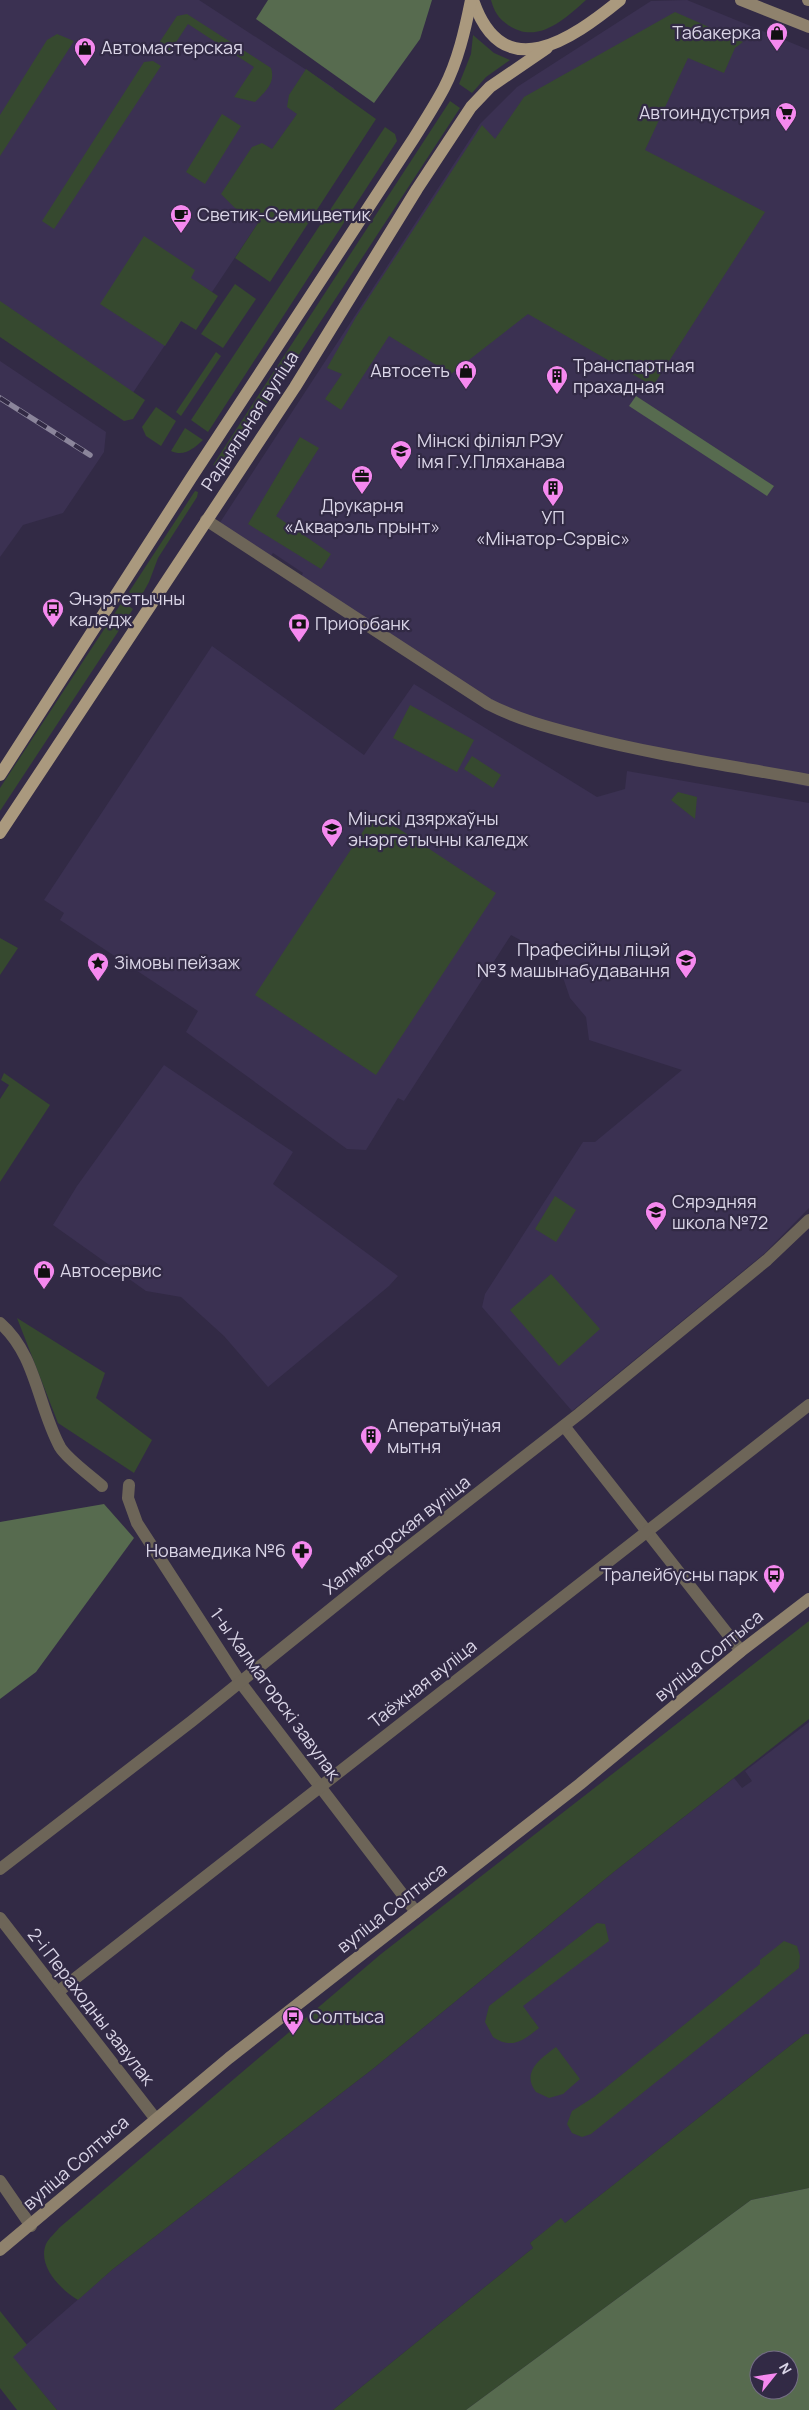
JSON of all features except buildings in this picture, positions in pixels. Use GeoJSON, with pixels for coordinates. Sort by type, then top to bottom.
{"type":"FeatureCollection","features":[{"type":"Feature","properties":{"kind":"main road"},"geometry":{"type":"LineString","coordinates":[[472,0],[479,18],[501,42],[521,50],[547,48]]}},
{"type":"Feature","properties":{"kind":"main road","name":"Радыяльная вуліца"},"geometry":{"type":"LineString","coordinates":[[0,775],[191,478],[414,138],[444,88],[454,66],[472,0]]}},
{"type":"Feature","properties":{"kind":"main road","name":"Радыяльная вуліца"},"geometry":{"type":"LineString","coordinates":[[0,833],[294,387],[417,189],[471,107],[490,87],[547,48],[575,33],[620,0]]}},
{"type":"Feature","properties":{"kind":"main road"},"geometry":{"type":"LineString","coordinates":[[740,0],[809,28]]}},
{"type":"Feature","properties":{"kind":"main road","name":"вуліца Солтыса"},"geometry":{"type":"LineString","coordinates":[[0,2250],[31,2226],[155,2118],[580,1784],[741,1651],[809,1599]]}},
{"type":"Feature","properties":{"kind":"street"},"geometry":{"type":"LineString","coordinates":[[206,520],[488,704],[507,714],[524,721],[617,745],[809,780]]}},
{"type":"Feature","properties":{"kind":"street","name":"Халмагорская вуліца"},"geometry":{"type":"LineString","coordinates":[[0,1868],[240,1682],[564,1426],[760,1266],[809,1220]]}},
{"type":"Feature","properties":{"kind":"street"},"geometry":{"type":"LineString","coordinates":[[0,1323],[14,1338],[25,1357],[60,1448],[102,1486]]}},
{"type":"Feature","properties":{"kind":"street","name":"Таёжная вуліца"},"geometry":{"type":"LineString","coordinates":[[59,1991],[809,1405]]}},
{"type":"Feature","properties":{"kind":"street"},"geometry":{"type":"LineString","coordinates":[[564,1426],[741,1651]]}},
{"type":"Feature","properties":{"kind":"street","name":"1-ы Халмагорскі завулак"},"geometry":{"type":"LineString","coordinates":[[129,1485],[128,1498],[137,1523],[240,1682],[416,1912]]}},
{"type":"Feature","properties":{"kind":"street","name":"2-і Пераходны завулак"},"geometry":{"type":"LineString","coordinates":[[0,1918],[59,1991],[155,2118]]}},
{"type":"Feature","properties":{"kind":"street"},"geometry":{"type":"LineString","coordinates":[[0,2181],[31,2226]]}},
{"type":"Feature","properties":{"kind":"shaded area"},"geometry":{"type":"Polygon","coordinates":[[[0,0],[199,0],[334,88],[251,218],[258,223],[212,292],[204,287],[124,406],[0,324],[0,0]]]}},
{"type":"Feature","properties":{"kind":"shaded area"},"geometry":{"type":"Polygon","coordinates":[[[687,0],[809,50],[809,787],[675,760],[503,712],[298,582],[303,573],[273,553],[267,561],[219,524],[480,124],[517,87],[651,1],[687,0]]]}},
{"type":"Feature","properties":{"kind":"shaded area"},"geometry":{"type":"Polygon","coordinates":[[[0,361],[106,432],[104,452],[63,513],[23,525],[0,557],[0,361]]]}},
{"type":"Feature","properties":{"kind":"shaded area"},"geometry":{"type":"Polygon","coordinates":[[[212,646],[364,755],[414,684],[597,797],[625,789],[627,771],[809,803],[809,1208],[765,1253],[572,1411],[482,1307],[485,1294],[583,1142],[595,1142],[682,1070],[589,1040],[586,1017],[570,998],[557,960],[511,935],[404,1101],[398,1098],[366,1150],[347,1149],[186,1032],[198,1011],[60,920],[64,913],[44,900],[212,646]]]}},
{"type":"Feature","properties":{"kind":"shaded area"},"geometry":{"type":"Polygon","coordinates":[[[164,1065],[293,1152],[273,1184],[398,1276],[389,1286],[268,1387],[224,1336],[181,1297],[146,1291],[53,1225],[77,1186],[164,1065]]]}},
{"type":"Feature","properties":{"kind":"shaded area"},"geometry":{"type":"Polygon","coordinates":[[[809,1722],[809,2034],[805,2034],[564,2224],[561,2219],[530,2243],[533,2248],[333,2410],[57,2410],[12,2357],[113,2269],[374,2068],[615,1871],[734,1778],[742,1788],[752,1781],[745,1771],[809,1722]]]}},
{"type":"Feature","properties":{"kind":"green space"},"geometry":{"type":"Polygon","coordinates":[[[268,0],[432,0],[420,39],[374,103],[256,19],[268,0]]]}},
{"type":"Feature","properties":{"kind":"green space"},"geometry":{"type":"Polygon","coordinates":[[[491,0],[586,0],[550,28],[529,32],[519,30],[502,20],[491,0]]]}},
{"type":"Feature","properties":{"kind":"green space"},"geometry":{"type":"Polygon","coordinates":[[[675,12],[743,42],[735,48],[724,73],[688,58],[645,150],[765,212],[653,386],[528,314],[451,374],[389,336],[341,410],[325,399],[342,374],[327,368],[356,317],[482,125],[495,139],[524,97],[675,12]]]}},
{"type":"Feature","properties":{"kind":"green space"},"geometry":{"type":"Polygon","coordinates":[[[187,14],[271,68],[271,83],[255,102],[234,97],[254,67],[188,24],[167,56],[161,51],[159,43],[177,16],[187,14]]]}},
{"type":"Feature","properties":{"kind":"green space"},"geometry":{"type":"Polygon","coordinates":[[[57,34],[74,41],[0,156],[0,115],[47,40],[57,34]]]}},
{"type":"Feature","properties":{"kind":"green space"},"geometry":{"type":"Polygon","coordinates":[[[473,35],[494,53],[510,60],[486,77],[472,93],[459,84],[471,54],[473,35]]]}},
{"type":"Feature","properties":{"kind":"green space"},"geometry":{"type":"Polygon","coordinates":[[[153,61],[161,66],[54,229],[42,221],[144,62],[153,61]]]}},
{"type":"Feature","properties":{"kind":"green space"},"geometry":{"type":"Polygon","coordinates":[[[306,69],[376,119],[270,282],[235,258],[258,223],[235,208],[221,194],[252,147],[262,143],[272,149],[297,114],[287,107],[289,95],[306,69]]]}},
{"type":"Feature","properties":{"kind":"green space"},"geometry":{"type":"Polygon","coordinates":[[[450,101],[460,108],[223,471],[213,465],[450,101]]]}},
{"type":"Feature","properties":{"kind":"green space"},"geometry":{"type":"Polygon","coordinates":[[[222,114],[241,126],[205,184],[186,172],[222,114]]]}},
{"type":"Feature","properties":{"kind":"green space"},"geometry":{"type":"Polygon","coordinates":[[[385,127],[395,134],[397,141],[208,432],[191,420],[385,127]]]}},
{"type":"Feature","properties":{"kind":"green space"},"geometry":{"type":"Polygon","coordinates":[[[144,236],[195,270],[191,278],[218,296],[196,330],[181,321],[165,346],[100,304],[144,236]]]}},
{"type":"Feature","properties":{"kind":"green space"},"geometry":{"type":"Polygon","coordinates":[[[235,284],[256,299],[223,348],[201,334],[235,284]]]}},
{"type":"Feature","properties":{"kind":"green space"},"geometry":{"type":"Polygon","coordinates":[[[0,301],[145,400],[133,419],[124,421],[0,337],[0,301]]]}},
{"type":"Feature","properties":{"kind":"green space"},"geometry":{"type":"Polygon","coordinates":[[[216,352],[221,356],[181,416],[176,412],[216,352]]]}},
{"type":"Feature","properties":{"kind":"green space"},"geometry":{"type":"Polygon","coordinates":[[[636,396],[774,486],[767,496],[629,406],[636,396]]]}},
{"type":"Feature","properties":{"kind":"green space"},"geometry":{"type":"Polygon","coordinates":[[[156,407],[176,421],[161,446],[146,436],[142,427],[156,407]]]}},
{"type":"Feature","properties":{"kind":"green space"},"geometry":{"type":"Polygon","coordinates":[[[185,428],[203,440],[184,453],[171,451],[185,428]]]}},
{"type":"Feature","properties":{"kind":"green space"},"geometry":{"type":"Polygon","coordinates":[[[300,437],[319,448],[276,516],[331,554],[321,569],[248,524],[300,437]]]}},
{"type":"Feature","properties":{"kind":"green space"},"geometry":{"type":"Polygon","coordinates":[[[195,491],[198,492],[197,497],[158,558],[149,582],[139,600],[129,592],[195,491]]]}},
{"type":"Feature","properties":{"kind":"green space"},"geometry":{"type":"Polygon","coordinates":[[[122,602],[133,609],[0,811],[0,788],[122,602]]]}},
{"type":"Feature","properties":{"kind":"green space"},"geometry":{"type":"Polygon","coordinates":[[[410,705],[474,740],[457,772],[393,738],[410,705]]]}},
{"type":"Feature","properties":{"kind":"green space"},"geometry":{"type":"Polygon","coordinates":[[[472,756],[501,775],[493,788],[464,769],[472,756]]]}},
{"type":"Feature","properties":{"kind":"green space"},"geometry":{"type":"Polygon","coordinates":[[[678,792],[697,797],[695,819],[671,800],[678,792]]]}},
{"type":"Feature","properties":{"kind":"green space"},"geometry":{"type":"Polygon","coordinates":[[[375,813],[496,893],[376,1075],[255,995],[375,813]]]}},
{"type":"Feature","properties":{"kind":"green space"},"geometry":{"type":"Polygon","coordinates":[[[0,938],[18,948],[0,975],[0,938]]]}},
{"type":"Feature","properties":{"kind":"green space"},"geometry":{"type":"Polygon","coordinates":[[[4,1073],[50,1105],[0,1182],[0,1099],[9,1085],[1,1080],[4,1073]]]}},
{"type":"Feature","properties":{"kind":"green space"},"geometry":{"type":"Polygon","coordinates":[[[555,1196],[576,1210],[556,1242],[535,1229],[555,1196]]]}},
{"type":"Feature","properties":{"kind":"green space"},"geometry":{"type":"Polygon","coordinates":[[[551,1274],[600,1329],[559,1366],[510,1310],[551,1274]]]}},
{"type":"Feature","properties":{"kind":"green space"},"geometry":{"type":"Polygon","coordinates":[[[17,1318],[105,1373],[96,1398],[152,1440],[134,1473],[58,1423],[17,1318]]]}},
{"type":"Feature","properties":{"kind":"green space"},"geometry":{"type":"Polygon","coordinates":[[[104,1504],[134,1538],[36,1672],[0,1699],[0,1522],[104,1504]]]}},
{"type":"Feature","properties":{"kind":"green space"},"geometry":{"type":"Polygon","coordinates":[[[809,1621],[809,1719],[615,1871],[374,2068],[113,2269],[78,2300],[58,2284],[48,2269],[44,2252],[47,2242],[59,2228],[381,1954],[809,1621]]]}},
{"type":"Feature","properties":{"kind":"green space"},"geometry":{"type":"Polygon","coordinates":[[[597,1923],[605,1924],[609,1941],[523,2006],[539,2028],[518,2042],[506,2043],[493,2037],[485,2022],[489,2006],[597,1923]]]}},
{"type":"Feature","properties":{"kind":"green space"},"geometry":{"type":"Polygon","coordinates":[[[784,1941],[797,1946],[800,1956],[799,1968],[591,2134],[582,2137],[572,2133],[567,2124],[572,2111],[594,2097],[760,1964],[760,1960],[784,1941]]]}},
{"type":"Feature","properties":{"kind":"green space"},"geometry":{"type":"Polygon","coordinates":[[[805,2034],[809,2034],[809,2188],[751,2200],[466,2410],[333,2410],[533,2248],[530,2243],[561,2218],[565,2223],[805,2034]]]}},
{"type":"Feature","properties":{"kind":"green space"},"geometry":{"type":"Polygon","coordinates":[[[556,2047],[580,2079],[563,2094],[549,2098],[536,2092],[531,2078],[534,2066],[556,2047]]]}},
{"type":"Feature","properties":{"kind":"green space"},"geometry":{"type":"Polygon","coordinates":[[[809,2188],[809,2410],[466,2410],[751,2200],[809,2188]]]}},
{"type":"Feature","properties":{"kind":"green space"},"geometry":{"type":"Polygon","coordinates":[[[0,2311],[27,2345],[13,2357],[57,2410],[17,2410],[0,2388],[0,2311]]]}},
{"type":"Feature","properties":{"kind":"railway"},"geometry":{"type":"LineString","coordinates":[[0,398],[90,455]]}},
{"type":"Feature","properties":{"kind":"place","name":"Табакерка"},"geometry":{"type":"Point","coordinates":[777,52]}},
{"type":"Feature","properties":{"kind":"place","name":"Автомастерская"},"geometry":{"type":"Point","coordinates":[85,67]}},
{"type":"Feature","properties":{"kind":"place","name":"Автоиндустрия"},"geometry":{"type":"Point","coordinates":[786,132]}},
{"type":"Feature","properties":{"kind":"place","name":"Светик-Семицветик"},"geometry":{"type":"Point","coordinates":[181,234]}},
{"type":"Feature","properties":{"kind":"place","name":"Автосеть"},"geometry":{"type":"Point","coordinates":[466,390]}},
{"type":"Feature","properties":{"kind":"place","name":"Транспартная прахадная"},"geometry":{"type":"Point","coordinates":[557,395]}},
{"type":"Feature","properties":{"kind":"place","name":"Мінскі філіял РЭУ імя Г.У.Пляханава"},"geometry":{"type":"Point","coordinates":[401,470]}},
{"type":"Feature","properties":{"kind":"place","name":"Друкарня «Акварэль прынт»"},"geometry":{"type":"Point","coordinates":[362,495]}},
{"type":"Feature","properties":{"kind":"place","name":"УП «Мінатор-Сэрвіс»"},"geometry":{"type":"Point","coordinates":[553,507]}},
{"type":"Feature","properties":{"kind":"place","name":"Энэргетычны каледж"},"geometry":{"type":"Point","coordinates":[53,628]}},
{"type":"Feature","properties":{"kind":"place","name":"Приорбанк"},"geometry":{"type":"Point","coordinates":[299,643]}},
{"type":"Feature","properties":{"kind":"place","name":"Мінскі дзяржаўны энэргетычны каледж"},"geometry":{"type":"Point","coordinates":[332,848]}},
{"type":"Feature","properties":{"kind":"place","name":"Прафесійны ліцэй №3 машынабудавання"},"geometry":{"type":"Point","coordinates":[686,979]}},
{"type":"Feature","properties":{"kind":"place","name":"Зімовы пейзаж"},"geometry":{"type":"Point","coordinates":[98,982]}},
{"type":"Feature","properties":{"kind":"place","name":"Сярэдняя школа №72"},"geometry":{"type":"Point","coordinates":[656,1231]}},
{"type":"Feature","properties":{"kind":"place","name":"Автосервис"},"geometry":{"type":"Point","coordinates":[44,1290]}},
{"type":"Feature","properties":{"kind":"place","name":"Аператыўная мытня"},"geometry":{"type":"Point","coordinates":[371,1455]}},
{"type":"Feature","properties":{"kind":"place","name":"Новамедика №6"},"geometry":{"type":"Point","coordinates":[302,1570]}},
{"type":"Feature","properties":{"kind":"place","name":"Тралейбусны парк"},"geometry":{"type":"Point","coordinates":[774,1594]}},
{"type":"Feature","properties":{"kind":"place","name":"Солтыса"},"geometry":{"type":"Point","coordinates":[293,2036]}}]}
